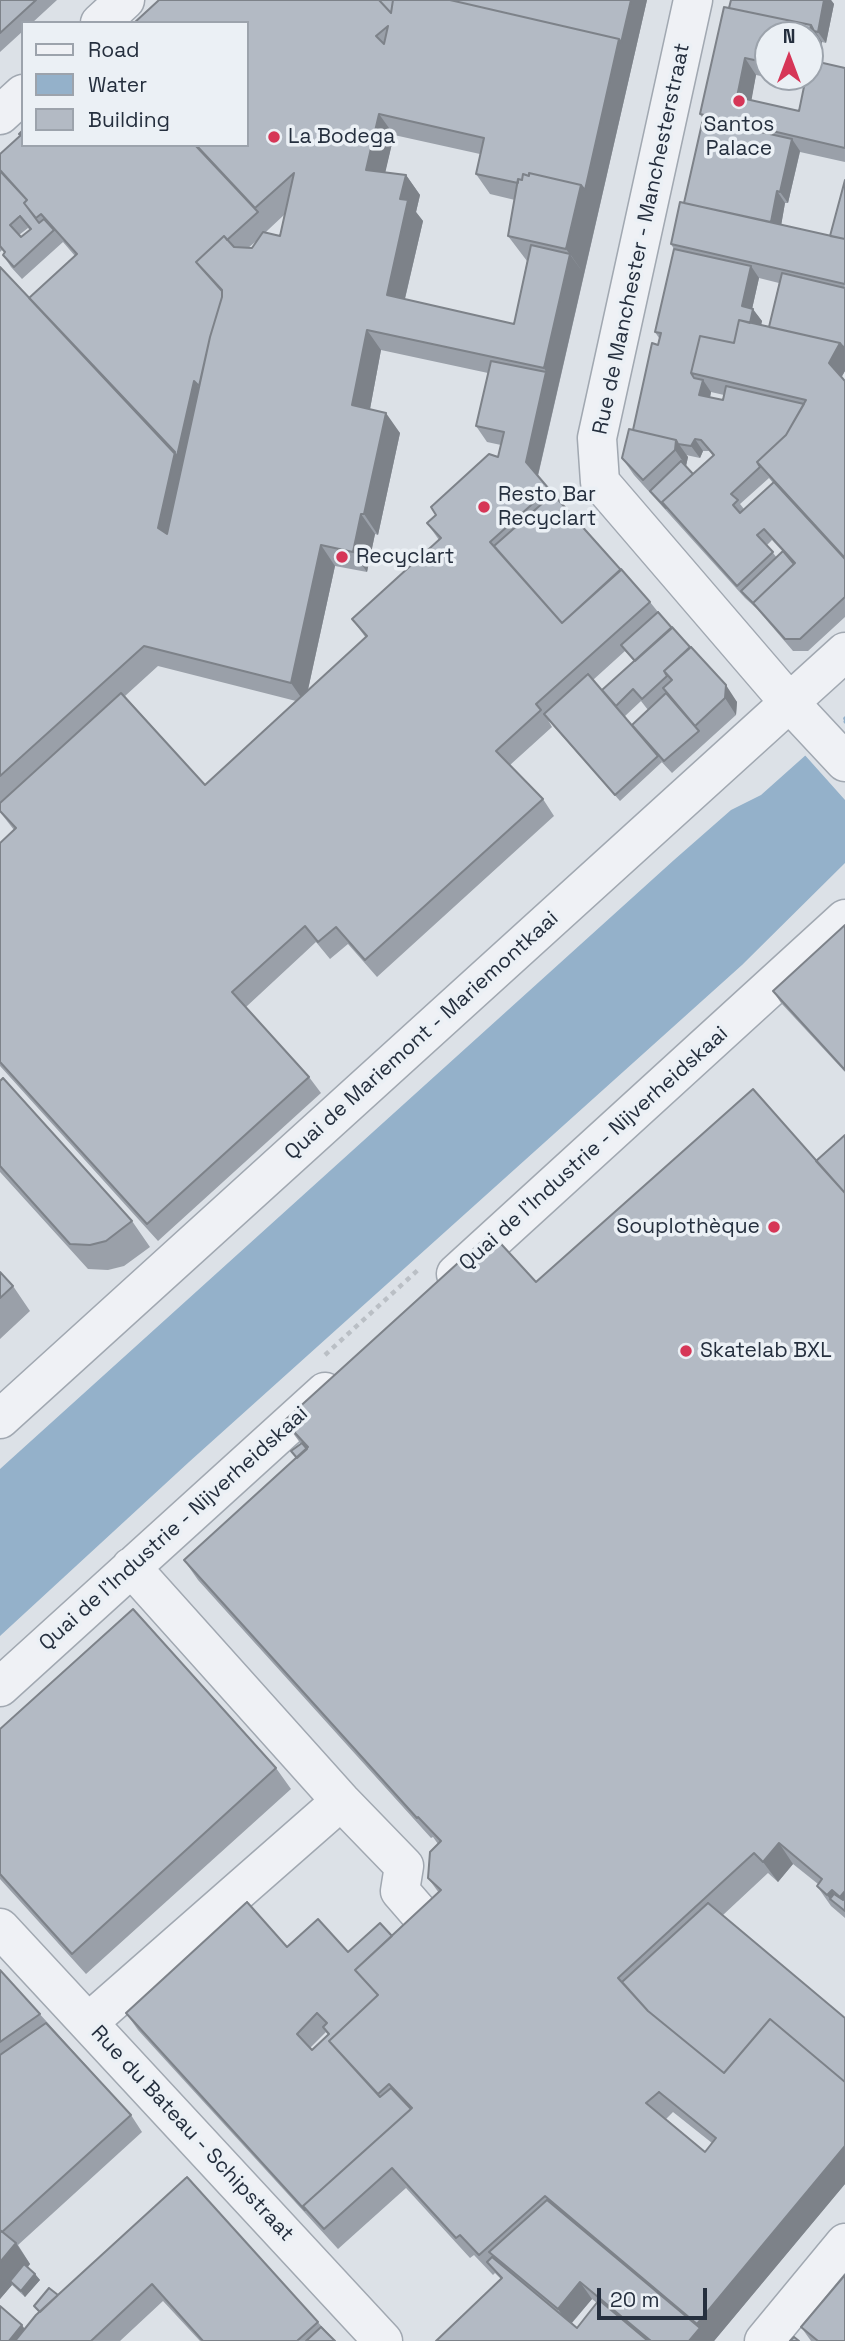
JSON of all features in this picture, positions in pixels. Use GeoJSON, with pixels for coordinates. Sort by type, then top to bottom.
{"type":"FeatureCollection","features":[{"type":"Feature","properties":{"kind":"street"},"geometry":{"type":"LineString","coordinates":[[102,21],[125,0]]}},
{"type":"Feature","properties":{"kind":"street","name":"Rue de Manchester - Manchesterstraat"},"geometry":{"type":"LineString","coordinates":[[694,0],[597,438],[600,482],[801,715],[845,762]]}},
{"type":"Feature","properties":{"kind":"street"},"geometry":{"type":"LineString","coordinates":[[0,115],[21,96]]}},
{"type":"Feature","properties":{"kind":"street","name":"Quai de Mariemont - Mariemontkaai"},"geometry":{"type":"LineString","coordinates":[[0,1419],[801,715],[845,652]]}},
{"type":"Feature","properties":{"kind":"street","name":"Quai de l'Industrie - Nijverheidskaai"},"geometry":{"type":"LineString","coordinates":[[432,1296],[845,919]]}},
{"type":"Feature","properties":{"kind":"street","name":"Quai de l'Industrie - Nijverheidskaai"},"geometry":{"type":"LineString","coordinates":[[0,1687],[349,1371]]}},
{"type":"Feature","properties":{"kind":"street"},"geometry":{"type":"LineString","coordinates":[[131,1567],[341,1801],[404,1866],[400,1891],[426,1921]]}},
{"type":"Feature","properties":{"kind":"street"},"geometry":{"type":"LineString","coordinates":[[89,2022],[341,1801]]}},
{"type":"Feature","properties":{"kind":"street","name":"Rue du Bateau - Schipstraat"},"geometry":{"type":"LineString","coordinates":[[0,1928],[383,2341]]}},
{"type":"Feature","properties":{"kind":"street"},"geometry":{"type":"LineString","coordinates":[[764,2341],[845,2244]]}},
{"type":"Feature","properties":{"kind":"water"},"geometry":{"type":"Polygon","coordinates":[[[845,716],[845,863],[742,965],[189,1462],[0,1636],[0,1469],[674,860],[731,810],[761,795],[844,721],[845,716]]]}},
{"type":"Feature","properties":{"kind":"pier"},"geometry":{"type":"Polygon","coordinates":[[[839,717],[845,724],[845,800],[803,753],[839,720],[839,717]]]}},
{"type":"Feature","properties":{"kind":"building"},"geometry":{"type":"Polygon","coordinates":[[[0,0],[36,0],[0,33],[0,0]]]}},
{"type":"Feature","properties":{"kind":"building"},"geometry":{"type":"Polygon","coordinates":[[[159,0],[379,0],[391,13],[393,0],[450,0],[619,39],[585,190],[581,185],[529,173],[529,176],[523,174],[518,183],[476,174],[484,138],[379,114],[366,170],[406,175],[400,199],[408,200],[387,295],[514,324],[531,245],[570,254],[544,368],[367,330],[352,405],[386,413],[353,552],[321,545],[291,683],[144,646],[0,776],[0,267],[175,452],[158,528],[167,534],[210,337],[222,297],[222,290],[196,262],[224,236],[234,247],[252,248],[263,232],[280,236],[294,173],[255,208],[198,147],[248,147],[248,21],[136,21],[159,0]],[[388,26],[376,36],[384,44],[388,26]]]}},
{"type":"Feature","properties":{"kind":"building"},"geometry":{"type":"Polygon","coordinates":[[[379,0],[393,0],[391,13],[379,0]]]}},
{"type":"Feature","properties":{"kind":"building"},"geometry":{"type":"Polygon","coordinates":[[[450,0],[631,0],[621,43],[619,39],[450,0]]]}},
{"type":"Feature","properties":{"kind":"building"},"geometry":{"type":"Polygon","coordinates":[[[731,0],[824,0],[820,21],[792,21],[729,8],[731,0]]]}},
{"type":"Feature","properties":{"kind":"building"},"geometry":{"type":"Polygon","coordinates":[[[724,7],[792,21],[754,21],[754,60],[745,58],[737,97],[799,111],[803,91],[824,91],[824,63],[845,68],[845,148],[700,114],[724,7]]]}},
{"type":"Feature","properties":{"kind":"building"},"geometry":{"type":"Polygon","coordinates":[[[703,119],[792,139],[771,222],[684,203],[703,119]]]}},
{"type":"Feature","properties":{"kind":"building"},"geometry":{"type":"Polygon","coordinates":[[[21,135],[21,147],[197,147],[258,212],[227,240],[224,236],[196,262],[222,291],[222,297],[199,386],[194,381],[177,456],[29,298],[77,254],[41,214],[36,218],[24,203],[27,200],[0,170],[0,154],[21,135]]]}},
{"type":"Feature","properties":{"kind":"building"},"geometry":{"type":"Polygon","coordinates":[[[0,171],[27,200],[24,203],[39,223],[44,219],[54,230],[14,267],[3,255],[5,252],[0,246],[0,171]],[[20,216],[10,225],[21,237],[31,229],[20,216]]]}},
{"type":"Feature","properties":{"kind":"building"},"geometry":{"type":"Polygon","coordinates":[[[529,173],[581,185],[566,249],[508,236],[518,179],[522,180],[523,174],[529,176],[529,173]]]}},
{"type":"Feature","properties":{"kind":"building"},"geometry":{"type":"Polygon","coordinates":[[[845,180],[845,239],[830,236],[845,180]]]}},
{"type":"Feature","properties":{"kind":"building"},"geometry":{"type":"Polygon","coordinates":[[[680,202],[845,239],[845,284],[671,244],[680,202]]]}},
{"type":"Feature","properties":{"kind":"building"},"geometry":{"type":"Polygon","coordinates":[[[674,249],[751,266],[742,306],[753,309],[750,323],[739,320],[734,343],[700,336],[691,373],[694,378],[703,380],[699,395],[723,400],[726,386],[804,404],[786,435],[757,462],[760,467],[731,494],[738,500],[733,505],[740,513],[774,482],[845,559],[845,597],[800,639],[785,639],[753,603],[795,563],[764,529],[757,535],[773,552],[737,586],[662,502],[714,455],[701,440],[695,439],[691,446],[633,430],[652,343],[658,345],[661,333],[655,332],[674,249]]]}},
{"type":"Feature","properties":{"kind":"building"},"geometry":{"type":"Polygon","coordinates":[[[782,273],[845,288],[844,348],[840,343],[769,327],[782,273]]]}},
{"type":"Feature","properties":{"kind":"building"},"geometry":{"type":"Polygon","coordinates":[[[739,320],[840,343],[829,363],[845,381],[845,558],[757,462],[786,435],[806,400],[691,373],[700,336],[734,343],[739,320]]]}},
{"type":"Feature","properties":{"kind":"building"},"geometry":{"type":"Polygon","coordinates":[[[491,361],[546,372],[526,462],[549,489],[490,542],[562,623],[621,569],[650,602],[536,704],[541,710],[496,751],[543,799],[365,960],[336,927],[318,942],[305,926],[232,992],[309,1077],[147,1224],[0,1062],[0,843],[16,828],[0,811],[0,803],[121,693],[205,785],[367,636],[352,619],[441,538],[427,523],[436,515],[431,507],[489,454],[498,457],[504,432],[476,426],[491,361]]]}},
{"type":"Feature","properties":{"kind":"building"},"geometry":{"type":"Polygon","coordinates":[[[629,429],[676,440],[675,450],[643,480],[622,458],[629,429]]]}},
{"type":"Feature","properties":{"kind":"building"},"geometry":{"type":"Polygon","coordinates":[[[681,461],[693,474],[662,502],[666,508],[650,491],[681,461]]]}},
{"type":"Feature","properties":{"kind":"building"},"geometry":{"type":"Polygon","coordinates":[[[553,494],[621,570],[562,623],[494,546],[553,494]]]}},
{"type":"Feature","properties":{"kind":"building"},"geometry":{"type":"Polygon","coordinates":[[[783,551],[794,564],[753,603],[741,591],[783,551]]]}},
{"type":"Feature","properties":{"kind":"building"},"geometry":{"type":"Polygon","coordinates":[[[658,612],[672,628],[635,661],[621,645],[658,612]]]}},
{"type":"Feature","properties":{"kind":"building"},"geometry":{"type":"Polygon","coordinates":[[[672,627],[690,647],[664,671],[667,676],[642,699],[633,689],[616,706],[602,690],[672,627]]]}},
{"type":"Feature","properties":{"kind":"building"},"geometry":{"type":"Polygon","coordinates":[[[691,647],[726,685],[725,698],[695,726],[663,688],[672,680],[664,671],[691,647]]]}},
{"type":"Feature","properties":{"kind":"building"},"geometry":{"type":"Polygon","coordinates":[[[588,674],[658,756],[615,795],[544,714],[588,674]]]}},
{"type":"Feature","properties":{"kind":"building"},"geometry":{"type":"Polygon","coordinates":[[[666,693],[699,731],[664,761],[632,725],[666,693]]]}},
{"type":"Feature","properties":{"kind":"building"},"geometry":{"type":"Polygon","coordinates":[[[845,925],[845,1070],[773,991],[845,925]]]}},
{"type":"Feature","properties":{"kind":"building"},"geometry":{"type":"Polygon","coordinates":[[[3,1078],[132,1221],[106,1241],[90,1245],[70,1244],[0,1166],[0,1081],[3,1078]]]}},
{"type":"Feature","properties":{"kind":"building"},"geometry":{"type":"Polygon","coordinates":[[[753,1089],[845,1193],[845,1891],[840,1897],[832,1890],[827,1895],[817,1886],[822,1879],[779,1843],[763,1862],[754,1853],[618,1978],[648,2011],[724,2073],[770,2019],[845,2082],[845,2146],[697,2324],[545,2196],[479,2255],[460,2235],[456,2238],[392,2168],[324,2229],[303,2206],[412,2108],[389,2084],[378,2094],[329,2041],[378,1995],[355,1970],[441,1890],[428,1878],[430,1852],[441,1841],[417,1818],[184,1560],[308,1447],[284,1421],[491,1233],[536,1282],[753,1089]],[[659,2092],[646,2103],[705,2152],[716,2138],[659,2092]]]}},
{"type":"Feature","properties":{"kind":"building"},"geometry":{"type":"Polygon","coordinates":[[[845,1135],[845,1193],[816,1161],[845,1135]]]}},
{"type":"Feature","properties":{"kind":"building"},"geometry":{"type":"Polygon","coordinates":[[[0,1272],[13,1286],[0,1298],[0,1272]]]}},
{"type":"Feature","properties":{"kind":"building"},"geometry":{"type":"Polygon","coordinates":[[[302,1443],[307,1449],[297,1458],[291,1451],[302,1443]]]}},
{"type":"Feature","properties":{"kind":"building"},"geometry":{"type":"Polygon","coordinates":[[[133,1609],[276,1768],[72,1954],[0,1874],[0,1729],[133,1609]]]}},
{"type":"Feature","properties":{"kind":"building"},"geometry":{"type":"Polygon","coordinates":[[[834,1894],[843,1900],[845,1898],[845,1911],[830,1899],[834,1894]]]}},
{"type":"Feature","properties":{"kind":"building"},"geometry":{"type":"Polygon","coordinates":[[[247,1902],[287,1947],[318,1919],[348,1952],[380,1923],[392,1936],[355,1970],[378,1995],[329,2041],[380,2097],[391,2088],[411,2109],[303,2206],[305,2210],[126,2013],[247,1902]],[[317,2013],[297,2034],[312,2050],[329,2034],[323,2027],[327,2023],[317,2013]]]}},
{"type":"Feature","properties":{"kind":"building"},"geometry":{"type":"Polygon","coordinates":[[[708,1903],[845,2018],[845,2082],[770,2019],[724,2073],[648,2011],[622,1982],[708,1903]]]}},
{"type":"Feature","properties":{"kind":"building"},"geometry":{"type":"Polygon","coordinates":[[[0,1970],[40,2014],[0,2042],[0,1970]]]}},
{"type":"Feature","properties":{"kind":"building"},"geometry":{"type":"Polygon","coordinates":[[[46,2023],[131,2115],[2,2232],[0,2055],[46,2023]]]}},
{"type":"Feature","properties":{"kind":"building"},"geometry":{"type":"Polygon","coordinates":[[[187,2177],[318,2322],[297,2341],[203,2341],[152,2284],[91,2341],[15,2341],[36,2315],[187,2177]]]}},
{"type":"Feature","properties":{"kind":"building"},"geometry":{"type":"Polygon","coordinates":[[[547,2200],[700,2328],[689,2341],[651,2341],[580,2282],[558,2309],[489,2252],[547,2200]]]}},
{"type":"Feature","properties":{"kind":"building"},"geometry":{"type":"Polygon","coordinates":[[[0,2230],[16,2243],[0,2262],[0,2230]]]}},
{"type":"Feature","properties":{"kind":"building"},"geometry":{"type":"Polygon","coordinates":[[[492,2257],[577,2328],[599,2300],[648,2341],[436,2341],[502,2278],[487,2262],[492,2257]]]}},
{"type":"Feature","properties":{"kind":"building"},"geometry":{"type":"Polygon","coordinates":[[[24,2264],[35,2274],[21,2291],[10,2281],[24,2264]]]}},
{"type":"Feature","properties":{"kind":"building"},"geometry":{"type":"Polygon","coordinates":[[[845,2275],[845,2341],[818,2341],[801,2327],[845,2275]]]}},
{"type":"Feature","properties":{"kind":"building"},"geometry":{"type":"Polygon","coordinates":[[[49,2288],[58,2295],[40,2312],[34,2306],[49,2288]]]}},
{"type":"Feature","properties":{"kind":"building"},"geometry":{"type":"Polygon","coordinates":[[[0,2306],[22,2325],[9,2341],[0,2341],[0,2306]]]}},
{"type":"Feature","properties":{"kind":"building"},"geometry":{"type":"Polygon","coordinates":[[[321,2327],[335,2341],[306,2341],[321,2327]]]}},
{"type":"Feature","properties":{"kind":"place","name":"Santos Palace"},"geometry":{"type":"Point","coordinates":[739,101]}},
{"type":"Feature","properties":{"kind":"place","name":"La Bodega"},"geometry":{"type":"Point","coordinates":[274,137]}},
{"type":"Feature","properties":{"kind":"place","name":"Resto Bar Recyclart"},"geometry":{"type":"Point","coordinates":[484,507]}},
{"type":"Feature","properties":{"kind":"place","name":"Recyclart"},"geometry":{"type":"Point","coordinates":[342,557]}},
{"type":"Feature","properties":{"kind":"place","name":"Souplothèque"},"geometry":{"type":"Point","coordinates":[774,1227]}},
{"type":"Feature","properties":{"kind":"place","name":"Skatelab BXL"},"geometry":{"type":"Point","coordinates":[686,1351]}}]}
